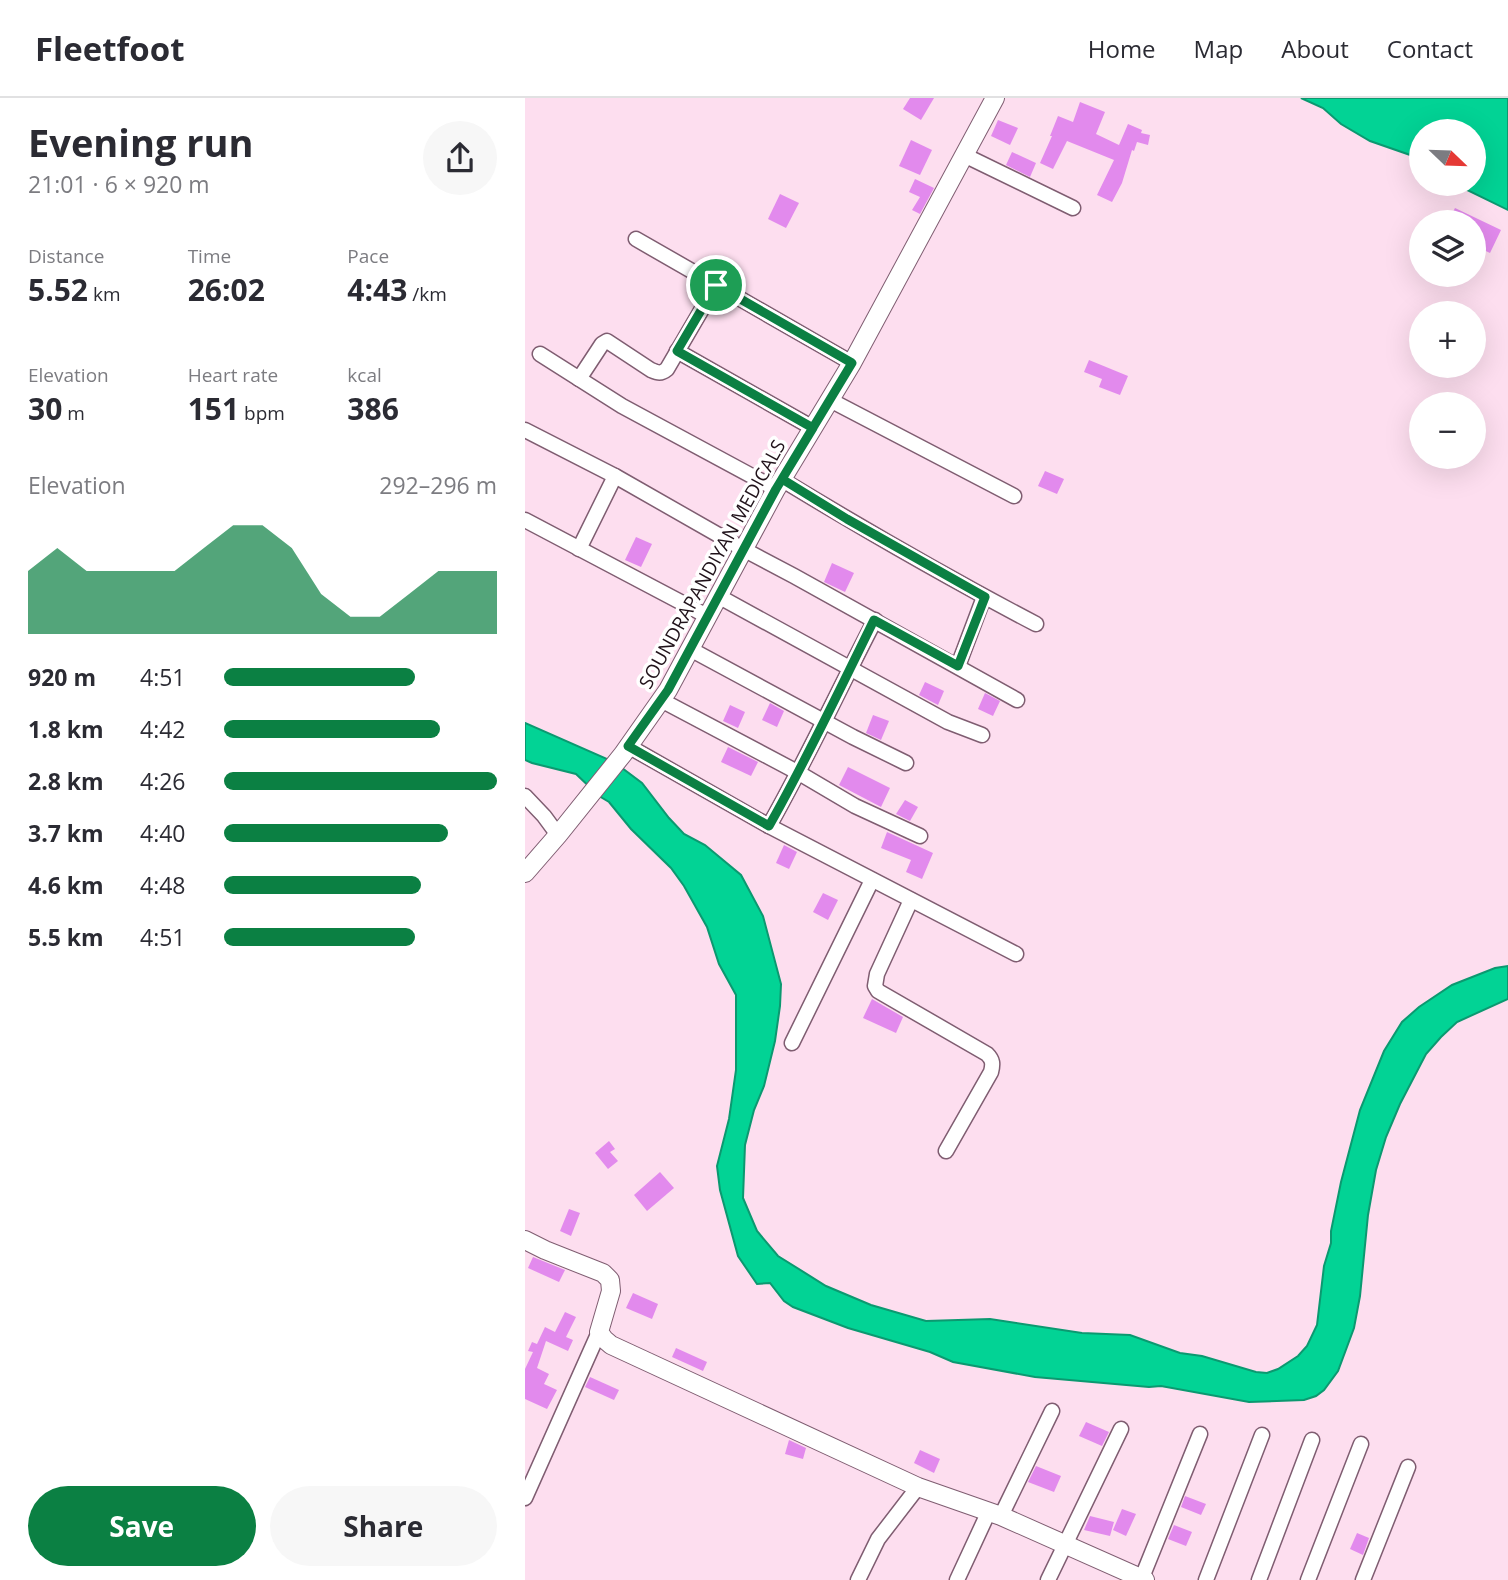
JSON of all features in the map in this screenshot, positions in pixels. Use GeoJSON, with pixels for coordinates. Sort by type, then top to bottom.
{"type":"FeatureCollection","features":[{"type":"Feature","properties":{"kind":"main road","name":"SOUNDRAPANDIYAN MEDICALS"},"geometry":{"type":"LineString","coordinates":[[525,873],[626,750],[661,699],[779,484],[852,363],[995,98]]}},
{"type":"Feature","properties":{"kind":"main road"},"geometry":{"type":"LineString","coordinates":[[525,1240],[603,1273],[610,1280],[611,1291],[599,1332],[611,1345],[918,1487],[995,1513],[1143,1579]]}},
{"type":"Feature","properties":{"kind":"street"},"geometry":{"type":"LineString","coordinates":[[964,155],[1073,208]]}},
{"type":"Feature","properties":{"kind":"street"},"geometry":{"type":"LineString","coordinates":[[636,239],[852,363]]}},
{"type":"Feature","properties":{"kind":"street"},"geometry":{"type":"LineString","coordinates":[[579,379],[602,344],[607,341],[658,373],[663,372],[716,285]]}},
{"type":"Feature","properties":{"kind":"street"},"geometry":{"type":"LineString","coordinates":[[677,351],[813,428]]}},
{"type":"Feature","properties":{"kind":"street"},"geometry":{"type":"LineString","coordinates":[[540,354],[622,406],[847,519],[1036,624]]}},
{"type":"Feature","properties":{"kind":"street"},"geometry":{"type":"LineString","coordinates":[[830,400],[1014,496]]}},
{"type":"Feature","properties":{"kind":"street"},"geometry":{"type":"LineString","coordinates":[[525,430],[615,476],[743,550],[1017,700]]}},
{"type":"Feature","properties":{"kind":"street"},"geometry":{"type":"LineString","coordinates":[[579,549],[615,476]]}},
{"type":"Feature","properties":{"kind":"street"},"geometry":{"type":"LineString","coordinates":[[525,520],[707,617]]}},
{"type":"Feature","properties":{"kind":"street"},"geometry":{"type":"LineString","coordinates":[[718,596],[948,722],[982,735]]}},
{"type":"Feature","properties":{"kind":"street"},"geometry":{"type":"LineString","coordinates":[[958,666],[985,597]]}},
{"type":"Feature","properties":{"kind":"street"},"geometry":{"type":"LineString","coordinates":[[769,826],[799,773],[874,620]]}},
{"type":"Feature","properties":{"kind":"street"},"geometry":{"type":"LineString","coordinates":[[690,649],[906,763]]}},
{"type":"Feature","properties":{"kind":"street"},"geometry":{"type":"LineString","coordinates":[[661,699],[855,806],[919,836]]}},
{"type":"Feature","properties":{"kind":"street"},"geometry":{"type":"LineString","coordinates":[[626,750],[1016,954]]}},
{"type":"Feature","properties":{"kind":"street"},"geometry":{"type":"LineString","coordinates":[[525,796],[558,835]]}},
{"type":"Feature","properties":{"kind":"street"},"geometry":{"type":"LineString","coordinates":[[792,1042],[872,880]]}},
{"type":"Feature","properties":{"kind":"street"},"geometry":{"type":"LineString","coordinates":[[911,900],[877,974],[875,986],[878,991],[987,1054],[993,1065],[946,1150]]}},
{"type":"Feature","properties":{"kind":"street"},"geometry":{"type":"LineString","coordinates":[[525,1498],[599,1332]]}},
{"type":"Feature","properties":{"kind":"street"},"geometry":{"type":"LineString","coordinates":[[957,1580],[1052,1411]]}},
{"type":"Feature","properties":{"kind":"street"},"geometry":{"type":"LineString","coordinates":[[1048,1580],[1121,1429]]}},
{"type":"Feature","properties":{"kind":"street"},"geometry":{"type":"LineString","coordinates":[[1143,1579],[1200,1434]]}},
{"type":"Feature","properties":{"kind":"street"},"geometry":{"type":"LineString","coordinates":[[1206,1580],[1262,1435]]}},
{"type":"Feature","properties":{"kind":"street"},"geometry":{"type":"LineString","coordinates":[[1259,1580],[1312,1440]]}},
{"type":"Feature","properties":{"kind":"street"},"geometry":{"type":"LineString","coordinates":[[1308,1580],[1361,1444]]}},
{"type":"Feature","properties":{"kind":"street"},"geometry":{"type":"LineString","coordinates":[[1363,1580],[1408,1466]]}},
{"type":"Feature","properties":{"kind":"street"},"geometry":{"type":"LineString","coordinates":[[858,1580],[878,1539],[918,1487]]}},
{"type":"Feature","properties":{"kind":"shaded area"},"geometry":{"type":"Polygon","coordinates":[[[1301,98],[1508,98],[1508,210],[1479,196],[1486,196],[1486,119],[1409,119],[1409,155],[1370,141],[1341,124],[1323,108],[1301,98]]]}},
{"type":"Feature","properties":{"kind":"shaded area"},"geometry":{"type":"Polygon","coordinates":[[[525,723],[614,762],[642,783],[684,834],[705,845],[741,875],[763,916],[781,984],[775,1041],[745,1145],[743,1198],[757,1231],[778,1256],[826,1286],[871,1305],[926,1321],[990,1319],[1082,1333],[1130,1335],[1180,1353],[1202,1356],[1256,1372],[1267,1373],[1278,1369],[1298,1356],[1307,1346],[1317,1325],[1324,1266],[1331,1243],[1341,1182],[1360,1110],[1384,1051],[1402,1022],[1419,1007],[1452,985],[1495,968],[1508,966],[1508,999],[1457,1022],[1441,1037],[1426,1054],[1400,1104],[1376,1170],[1354,1328],[1338,1371],[1324,1390],[1304,1400],[1249,1402],[1161,1386],[1035,1377],[953,1362],[793,1307],[784,1301],[770,1283],[757,1284],[738,1256],[720,1190],[717,1166],[729,1119],[736,1070],[736,995],[719,964],[707,927],[671,868],[631,829],[609,802],[576,774],[525,760],[525,723]]]}},
{"type":"Feature","properties":{"kind":"building"},"geometry":{"type":"Polygon","coordinates":[[[910,98],[934,98],[921,120],[903,109],[910,98]]]}},
{"type":"Feature","properties":{"kind":"building"},"geometry":{"type":"Polygon","coordinates":[[[1080,102],[1105,112],[1096,134],[1119,145],[1128,124],[1142,130],[1141,133],[1150,135],[1148,145],[1137,142],[1134,151],[1132,150],[1122,183],[1112,202],[1097,195],[1114,160],[1067,141],[1053,169],[1040,163],[1058,116],[1073,122],[1080,102]]]}},
{"type":"Feature","properties":{"kind":"building"},"geometry":{"type":"Polygon","coordinates":[[[998,120],[1018,128],[1010,145],[991,136],[998,120]]]}},
{"type":"Feature","properties":{"kind":"building"},"geometry":{"type":"Polygon","coordinates":[[[911,140],[932,150],[920,175],[899,166],[911,140]]]}},
{"type":"Feature","properties":{"kind":"building"},"geometry":{"type":"Polygon","coordinates":[[[1012,152],[1036,163],[1030,177],[1006,165],[1012,152]]]}},
{"type":"Feature","properties":{"kind":"building"},"geometry":{"type":"Polygon","coordinates":[[[915,179],[934,188],[920,214],[912,210],[920,197],[909,192],[915,179]]]}},
{"type":"Feature","properties":{"kind":"building"},"geometry":{"type":"Polygon","coordinates":[[[780,194],[799,203],[786,228],[768,219],[780,194]]]}},
{"type":"Feature","properties":{"kind":"building"},"geometry":{"type":"Polygon","coordinates":[[[1486,223],[1501,230],[1490,253],[1486,251],[1486,223]]]}},
{"type":"Feature","properties":{"kind":"building"},"geometry":{"type":"Polygon","coordinates":[[[1089,360],[1128,376],[1120,395],[1099,387],[1102,379],[1084,372],[1089,360]]]}},
{"type":"Feature","properties":{"kind":"building"},"geometry":{"type":"Polygon","coordinates":[[[1045,471],[1064,479],[1057,494],[1038,486],[1045,471]]]}},
{"type":"Feature","properties":{"kind":"building"},"geometry":{"type":"Polygon","coordinates":[[[636,537],[652,544],[641,567],[625,560],[636,537]]]}},
{"type":"Feature","properties":{"kind":"building"},"geometry":{"type":"Polygon","coordinates":[[[832,563],[854,573],[845,592],[824,582],[832,563]]]}},
{"type":"Feature","properties":{"kind":"building"},"geometry":{"type":"Polygon","coordinates":[[[925,682],[944,691],[938,705],[919,695],[925,682]]]}},
{"type":"Feature","properties":{"kind":"building"},"geometry":{"type":"Polygon","coordinates":[[[985,693],[1000,701],[993,716],[978,709],[985,693]]]}},
{"type":"Feature","properties":{"kind":"building"},"geometry":{"type":"Polygon","coordinates":[[[770,703],[784,711],[777,727],[762,720],[770,703]]]}},
{"type":"Feature","properties":{"kind":"building"},"geometry":{"type":"Polygon","coordinates":[[[730,705],[745,712],[738,728],[723,721],[730,705]]]}},
{"type":"Feature","properties":{"kind":"building"},"geometry":{"type":"Polygon","coordinates":[[[873,715],[889,721],[881,740],[866,733],[873,715]]]}},
{"type":"Feature","properties":{"kind":"building"},"geometry":{"type":"Polygon","coordinates":[[[728,747],[758,762],[751,776],[721,762],[728,747]]]}},
{"type":"Feature","properties":{"kind":"building"},"geometry":{"type":"Polygon","coordinates":[[[848,767],[890,788],[881,807],[839,785],[848,767]]]}},
{"type":"Feature","properties":{"kind":"building"},"geometry":{"type":"Polygon","coordinates":[[[905,800],[918,807],[910,821],[896,814],[905,800]]]}},
{"type":"Feature","properties":{"kind":"building"},"geometry":{"type":"Polygon","coordinates":[[[887,832],[933,853],[922,879],[906,872],[911,860],[881,848],[887,832]]]}},
{"type":"Feature","properties":{"kind":"building"},"geometry":{"type":"Polygon","coordinates":[[[784,845],[797,852],[789,869],[776,863],[784,845]]]}},
{"type":"Feature","properties":{"kind":"building"},"geometry":{"type":"Polygon","coordinates":[[[823,893],[838,900],[828,920],[813,912],[823,893]]]}},
{"type":"Feature","properties":{"kind":"building"},"geometry":{"type":"Polygon","coordinates":[[[872,999],[903,1017],[896,1033],[863,1018],[872,999]]]}},
{"type":"Feature","properties":{"kind":"building"},"geometry":{"type":"Polygon","coordinates":[[[609,1141],[615,1149],[610,1152],[618,1161],[608,1169],[595,1153],[609,1141]]]}},
{"type":"Feature","properties":{"kind":"building"},"geometry":{"type":"Polygon","coordinates":[[[660,1172],[674,1188],[647,1211],[634,1195],[660,1172]]]}},
{"type":"Feature","properties":{"kind":"building"},"geometry":{"type":"Polygon","coordinates":[[[569,1209],[580,1213],[571,1236],[560,1231],[569,1209]]]}},
{"type":"Feature","properties":{"kind":"building"},"geometry":{"type":"Polygon","coordinates":[[[533,1257],[565,1270],[559,1282],[528,1268],[533,1257]]]}},
{"type":"Feature","properties":{"kind":"building"},"geometry":{"type":"Polygon","coordinates":[[[633,1293],[658,1304],[652,1319],[626,1308],[633,1293]]]}},
{"type":"Feature","properties":{"kind":"building"},"geometry":{"type":"Polygon","coordinates":[[[565,1312],[576,1317],[566,1337],[573,1340],[568,1351],[546,1341],[537,1368],[549,1374],[544,1384],[557,1390],[547,1409],[525,1399],[525,1369],[533,1352],[528,1351],[532,1342],[537,1344],[545,1327],[555,1332],[565,1312]]]}},
{"type":"Feature","properties":{"kind":"building"},"geometry":{"type":"Polygon","coordinates":[[[676,1348],[707,1362],[703,1371],[672,1357],[676,1348]]]}},
{"type":"Feature","properties":{"kind":"building"},"geometry":{"type":"Polygon","coordinates":[[[590,1377],[619,1390],[614,1400],[585,1387],[590,1377]]]}},
{"type":"Feature","properties":{"kind":"building"},"geometry":{"type":"Polygon","coordinates":[[[1086,1422],[1109,1432],[1102,1446],[1079,1436],[1086,1422]]]}},
{"type":"Feature","properties":{"kind":"building"},"geometry":{"type":"Polygon","coordinates":[[[789,1440],[806,1448],[803,1459],[785,1454],[789,1440]]]}},
{"type":"Feature","properties":{"kind":"building"},"geometry":{"type":"Polygon","coordinates":[[[920,1450],[940,1459],[934,1473],[914,1463],[920,1450]]]}},
{"type":"Feature","properties":{"kind":"building"},"geometry":{"type":"Polygon","coordinates":[[[1036,1466],[1061,1476],[1054,1492],[1028,1482],[1036,1466]]]}},
{"type":"Feature","properties":{"kind":"building"},"geometry":{"type":"Polygon","coordinates":[[[1185,1496],[1206,1504],[1201,1515],[1181,1507],[1185,1496]]]}},
{"type":"Feature","properties":{"kind":"building"},"geometry":{"type":"Polygon","coordinates":[[[1122,1509],[1136,1514],[1126,1536],[1113,1530],[1122,1509]]]}},
{"type":"Feature","properties":{"kind":"building"},"geometry":{"type":"Polygon","coordinates":[[[1090,1516],[1114,1522],[1110,1536],[1084,1530],[1090,1516]]]}},
{"type":"Feature","properties":{"kind":"building"},"geometry":{"type":"Polygon","coordinates":[[[1174,1525],[1192,1532],[1186,1546],[1168,1539],[1174,1525]]]}},
{"type":"Feature","properties":{"kind":"building"},"geometry":{"type":"Polygon","coordinates":[[[1357,1533],[1369,1538],[1363,1555],[1350,1549],[1357,1533]]]}},
{"type":"Feature","properties":{"kind":"route"},"geometry":{"type":"LineString","coordinates":[[716,285],[677,351],[813,428],[782,479],[776,489],[668,690],[628,746],[769,826],[799,773],[874,620],[958,666],[985,597],[782,479],[830,400],[852,363],[716,285]]}}]}
